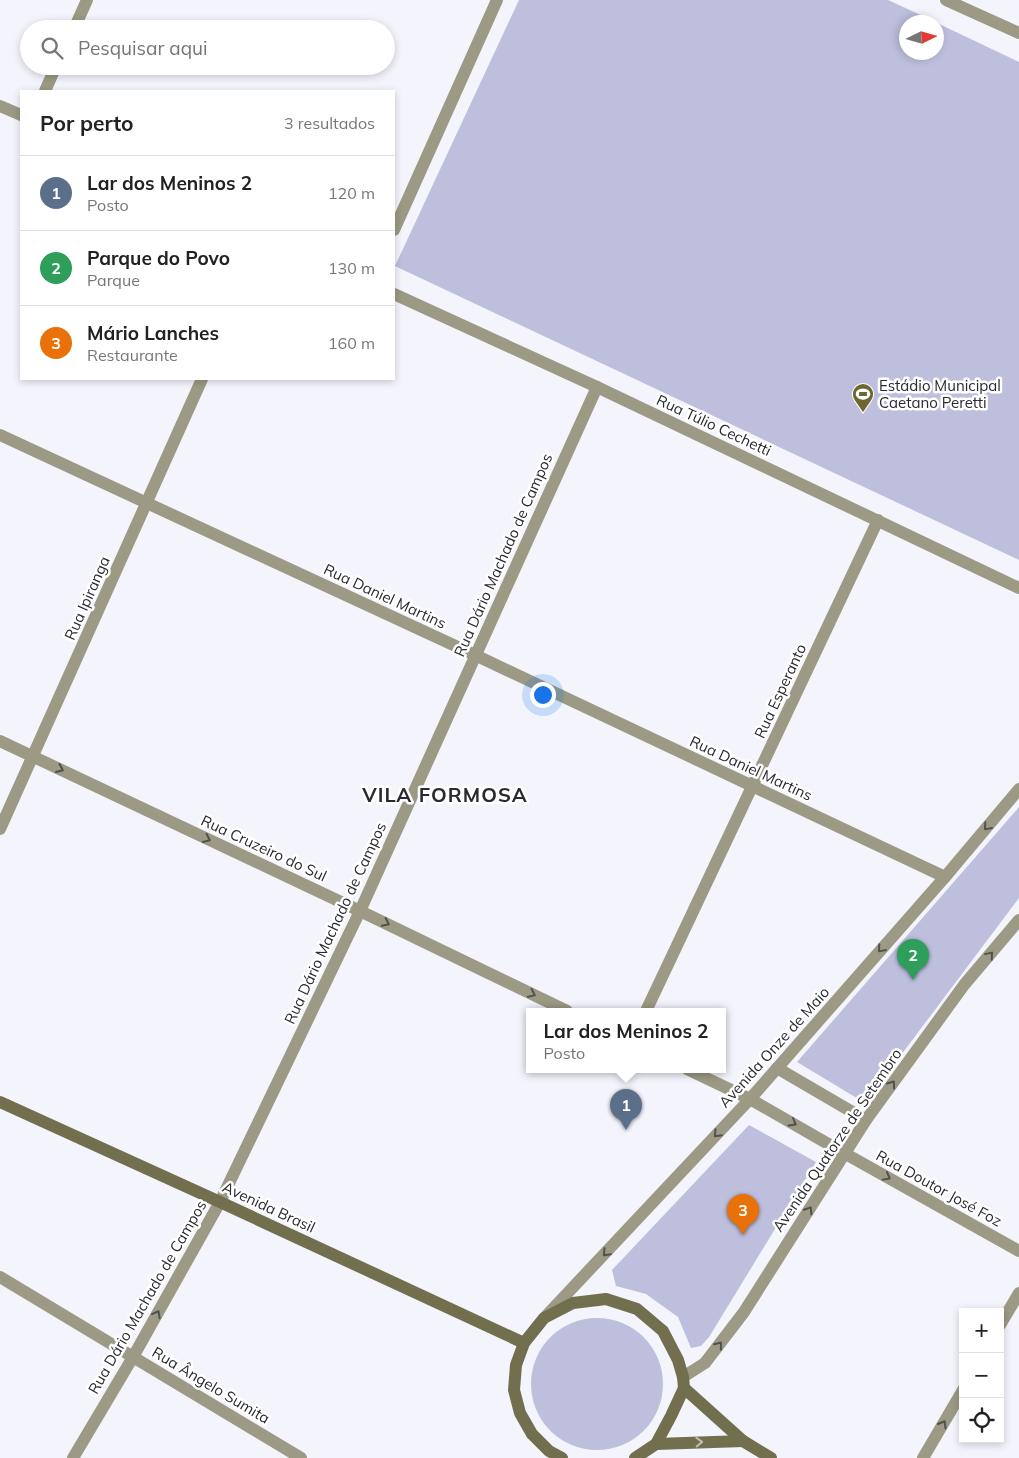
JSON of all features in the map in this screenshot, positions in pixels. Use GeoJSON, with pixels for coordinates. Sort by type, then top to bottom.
{"type":"FeatureCollection","features":[{"type":"Feature","properties":{"kind":"main road","name":"Avenida Brasil"},"geometry":{"type":"LineString","coordinates":[[0,1102],[524,1343]]}},
{"type":"Feature","properties":{"kind":"main road"},"geometry":{"type":"LineString","coordinates":[[562,1458],[547,1455],[520,1413],[514,1390],[516,1365],[524,1343],[544,1318],[573,1303],[606,1299],[637,1309],[663,1330],[678,1360],[684,1383],[743,1440],[771,1458]]}},
{"type":"Feature","properties":{"kind":"main road"},"geometry":{"type":"LineString","coordinates":[[635,1458],[656,1444],[672,1416],[684,1383]]}},
{"type":"Feature","properties":{"kind":"main road"},"geometry":{"type":"LineString","coordinates":[[656,1444],[743,1440]]}},
{"type":"Feature","properties":{"kind":"street"},"geometry":{"type":"LineString","coordinates":[[78,20],[87,0]]}},
{"type":"Feature","properties":{"kind":"street"},"geometry":{"type":"LineString","coordinates":[[395,228],[497,0]]}},
{"type":"Feature","properties":{"kind":"street"},"geometry":{"type":"LineString","coordinates":[[946,0],[1019,33]]}},
{"type":"Feature","properties":{"kind":"street"},"geometry":{"type":"LineString","coordinates":[[45,90],[52,75]]}},
{"type":"Feature","properties":{"kind":"street"},"geometry":{"type":"LineString","coordinates":[[0,106],[20,115]]}},
{"type":"Feature","properties":{"kind":"street","name":"Rua Túlio Cechetti"},"geometry":{"type":"LineString","coordinates":[[395,294],[597,387],[1019,588]]}},
{"type":"Feature","properties":{"kind":"street","name":"Rua Ipiranga"},"geometry":{"type":"LineString","coordinates":[[0,829],[202,380]]}},
{"type":"Feature","properties":{"kind":"street","name":"Rua Dário Machado de Campos"},"geometry":{"type":"LineString","coordinates":[[73,1458],[133,1357],[220,1202],[360,911],[597,387]]}},
{"type":"Feature","properties":{"kind":"street","name":"Rua Daniel Martins"},"geometry":{"type":"LineString","coordinates":[[0,434],[945,877]]}},
{"type":"Feature","properties":{"kind":"street","name":"Rua Esperanto"},"geometry":{"type":"LineString","coordinates":[[647,1008],[878,520]]}},
{"type":"Feature","properties":{"kind":"street","name":"Rua Cruzeiro do Sul"},"geometry":{"type":"LineString","coordinates":[[0,741],[561,1008]]}},
{"type":"Feature","properties":{"kind":"street","name":"Avenida Onze de Maio"},"geometry":{"type":"LineString","coordinates":[[544,1318],[750,1099],[1019,790]]}},
{"type":"Feature","properties":{"kind":"street","name":"Avenida Quatorze de Setembro"},"geometry":{"type":"LineString","coordinates":[[684,1383],[705,1363],[744,1312],[866,1120],[964,985],[1019,920]]}},
{"type":"Feature","properties":{"kind":"street"},"geometry":{"type":"LineString","coordinates":[[777,1068],[866,1120]]}},
{"type":"Feature","properties":{"kind":"street"},"geometry":{"type":"LineString","coordinates":[[695,1073],[750,1099]]}},
{"type":"Feature","properties":{"kind":"street","name":"Rua Doutor José Foz"},"geometry":{"type":"LineString","coordinates":[[750,1099],[1019,1251]]}},
{"type":"Feature","properties":{"kind":"street","name":"Rua Ângelo Sumita"},"geometry":{"type":"LineString","coordinates":[[0,1277],[301,1458]]}},
{"type":"Feature","properties":{"kind":"street"},"geometry":{"type":"LineString","coordinates":[[1004,1318],[1019,1292]]}},
{"type":"Feature","properties":{"kind":"street"},"geometry":{"type":"LineString","coordinates":[[924,1458],[959,1397]]}},
{"type":"Feature","properties":{"kind":"shaded area","name":"Estádio Municipal Caetano Peretti"},"geometry":{"type":"Polygon","coordinates":[[[519,0],[888,0],[921,15],[899,15],[899,60],[944,60],[944,26],[1019,62],[1019,560],[395,266],[519,0]]]}},
{"type":"Feature","properties":{"kind":"shaded area"},"geometry":{"type":"Polygon","coordinates":[[[1019,807],[1019,898],[865,1103],[797,1062],[1019,807]]]}},
{"type":"Feature","properties":{"kind":"shaded area"},"geometry":{"type":"Polygon","coordinates":[[[749,1125],[816,1162],[709,1337],[701,1346],[691,1348],[678,1317],[646,1294],[616,1286],[612,1270],[749,1125]]]}},
{"type":"Feature","properties":{"kind":"shaded area"},"geometry":{"type":"Polygon","coordinates":[[[597,1318],[610,1319],[622,1323],[644,1337],[658,1359],[662,1371],[662,1397],[658,1409],[644,1431],[622,1445],[610,1449],[597,1450],[584,1449],[572,1445],[550,1431],[536,1409],[532,1397],[531,1384],[532,1371],[536,1359],[550,1337],[572,1323],[584,1319],[597,1318]]]}},
{"type":"Feature","properties":{"kind":"place","name":"Estádio Municipal Caetano Peretti"},"geometry":{"type":"Point","coordinates":[863,413]}},
{"type":"Feature","properties":{"kind":"place","name":"Parque do Povo"},"geometry":{"type":"Point","coordinates":[913,980]}},
{"type":"Feature","properties":{"kind":"place","name":"Lar dos Meninos 2"},"geometry":{"type":"Point","coordinates":[626,1130]}},
{"type":"Feature","properties":{"kind":"place","name":"Mário Lanches"},"geometry":{"type":"Point","coordinates":[743,1235]}},
{"type":"Feature","properties":{"kind":"district","name":"VILA FORMOSA"},"geometry":{"type":"Point","coordinates":[445,794]}}]}
